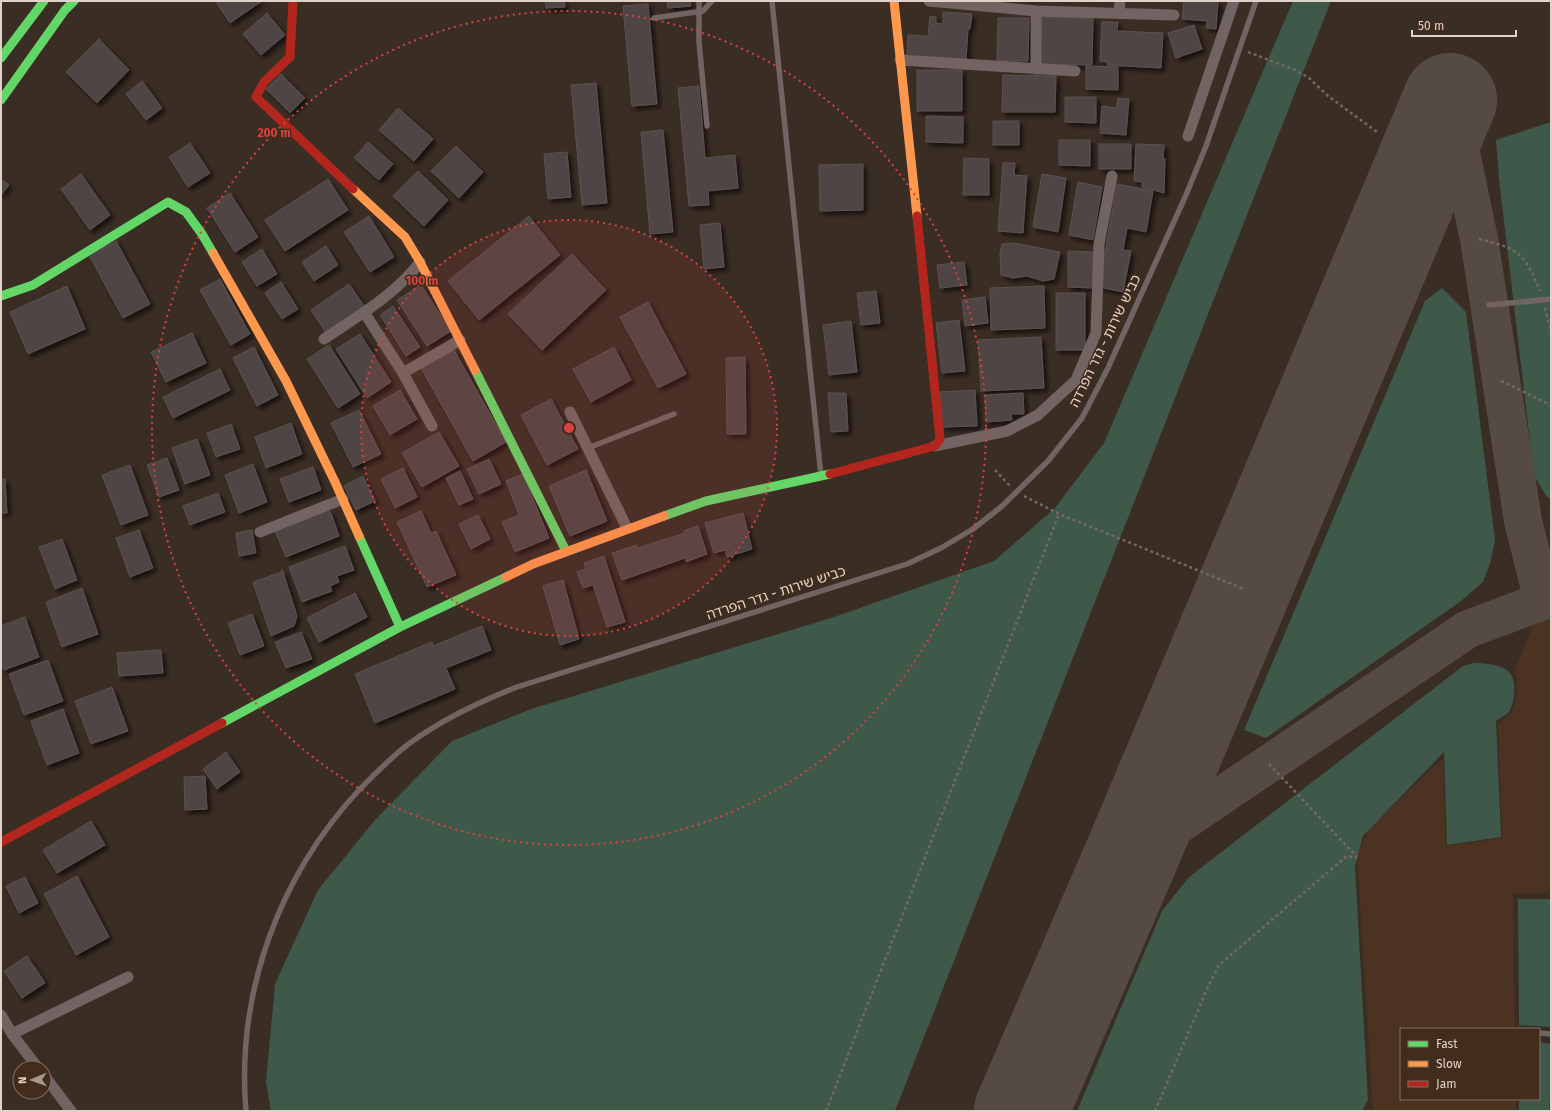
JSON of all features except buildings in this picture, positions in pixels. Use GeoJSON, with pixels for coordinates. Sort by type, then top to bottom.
{"type":"FeatureCollection","features":[{"type":"Feature","properties":{"kind":"street"},"geometry":{"type":"LineString","coordinates":[[1,58],[44,1]]}},
{"type":"Feature","properties":{"kind":"street"},"geometry":{"type":"LineString","coordinates":[[1,100],[65,10],[74,1]]}},
{"type":"Feature","properties":{"kind":"street"},"geometry":{"type":"LineString","coordinates":[[293,1],[290,57],[264,82],[256,97],[382,217],[405,236],[460,340],[566,551]]}},
{"type":"Feature","properties":{"kind":"street"},"geometry":{"type":"LineString","coordinates":[[894,1],[939,424],[940,439],[935,446]]}},
{"type":"Feature","properties":{"kind":"street"},"geometry":{"type":"LineString","coordinates":[[930,1],[1036,11],[1174,16]]}},
{"type":"Feature","properties":{"kind":"street"},"geometry":{"type":"LineString","coordinates":[[1119,14],[1120,1]]}},
{"type":"Feature","properties":{"kind":"street"},"geometry":{"type":"LineString","coordinates":[[1188,136],[1234,1]]}},
{"type":"Feature","properties":{"kind":"street"},"geometry":{"type":"LineString","coordinates":[[1036,11],[1036,69]]}},
{"type":"Feature","properties":{"kind":"street"},"geometry":{"type":"LineString","coordinates":[[900,60],[1075,71]]}},
{"type":"Feature","properties":{"kind":"street"},"geometry":{"type":"LineString","coordinates":[[1,842],[400,627],[533,564],[627,528],[706,501],[821,476],[935,446],[1007,431],[1038,415],[1076,380],[1096,333],[1099,244],[1112,176]]}},
{"type":"Feature","properties":{"kind":"street"},"geometry":{"type":"LineString","coordinates":[[1,296],[33,285],[168,202],[186,212],[202,234],[286,381],[343,499],[400,627]]}},
{"type":"Feature","properties":{"kind":"street"},"geometry":{"type":"LineString","coordinates":[[324,339],[392,292],[411,274],[420,262]]}},
{"type":"Feature","properties":{"kind":"street"},"geometry":{"type":"LineString","coordinates":[[364,312],[403,373],[432,426]]}},
{"type":"Feature","properties":{"kind":"street"},"geometry":{"type":"LineString","coordinates":[[403,373],[460,340]]}},
{"type":"Feature","properties":{"kind":"street"},"geometry":{"type":"LineString","coordinates":[[570,412],[627,528]]}},
{"type":"Feature","properties":{"kind":"street"},"geometry":{"type":"LineString","coordinates":[[260,532],[343,499]]}},
{"type":"Feature","properties":{"kind":"street"},"geometry":{"type":"LineString","coordinates":[[12,1034],[128,977]]}},
{"type":"Feature","properties":{"kind":"street"},"geometry":{"type":"LineString","coordinates":[[1,1015],[12,1034],[32,1060]]}},
{"type":"Feature","properties":{"kind":"street"},"geometry":{"type":"LineString","coordinates":[[52,1086],[71,1111]]}},
{"type":"Feature","properties":{"kind":"lane"},"geometry":{"type":"LineString","coordinates":[[699,1],[699,42],[707,126]]}},
{"type":"Feature","properties":{"kind":"lane"},"geometry":{"type":"LineString","coordinates":[[654,18],[703,11],[712,1]]}},
{"type":"Feature","properties":{"kind":"lane"},"geometry":{"type":"LineString","coordinates":[[772,1],[821,476]]}},
{"type":"Feature","properties":{"kind":"lane","name":"כביש שירות - גדר הפרדה"},"geometry":{"type":"LineString","coordinates":[[246,1111],[245,1054],[250,1010],[261,962],[275,920],[298,874],[320,838],[346,804],[372,777],[409,743],[448,718],[476,703],[517,687],[907,564],[941,548],[973,528],[1001,507],[1048,461],[1082,418],[1108,368],[1186,195],[1206,146],[1256,1]]}},
{"type":"Feature","properties":{"kind":"lane"},"geometry":{"type":"LineString","coordinates":[[1489,306],[1551,299]]}},
{"type":"Feature","properties":{"kind":"lane"},"geometry":{"type":"LineString","coordinates":[[588,448],[674,414]]}},
{"type":"Feature","properties":{"kind":"lane"},"geometry":{"type":"LineString","coordinates":[[1540,1033],[1551,1034]]}},
{"type":"Feature","properties":{"kind":"path"},"geometry":{"type":"LineString","coordinates":[[1240,49],[1294,70],[1309,78],[1328,96],[1377,132]]}},
{"type":"Feature","properties":{"kind":"path"},"geometry":{"type":"LineString","coordinates":[[1479,239],[1513,249],[1525,260],[1532,271],[1543,300],[1551,332]]}},
{"type":"Feature","properties":{"kind":"path"},"geometry":{"type":"LineString","coordinates":[[1501,381],[1551,405]]}},
{"type":"Feature","properties":{"kind":"path"},"geometry":{"type":"LineString","coordinates":[[995,470],[1017,492],[1059,514],[1244,588]]}},
{"type":"Feature","properties":{"kind":"path"},"geometry":{"type":"LineString","coordinates":[[826,1111],[1059,514]]}},
{"type":"Feature","properties":{"kind":"path"},"geometry":{"type":"LineString","coordinates":[[1155,1111],[1207,988],[1219,965],[1347,856],[1357,858],[1269,764]]}},
{"type":"Feature","properties":{"kind":"shaded area"},"geometry":{"type":"Polygon","coordinates":[[[1551,587],[1551,893],[1513,893],[1515,1028],[1400,1028],[1400,1100],[1516,1100],[1516,1111],[1373,1111],[1357,858],[1368,830],[1443,758],[1446,846],[1502,838],[1498,724],[1511,713],[1516,701],[1517,686],[1515,670],[1543,601],[1551,587]]]}},
{"type":"Feature","properties":{"kind":"green space"},"geometry":{"type":"Polygon","coordinates":[[[1293,1],[1331,1],[895,1111],[271,1111],[266,1082],[275,984],[318,890],[375,820],[452,741],[531,709],[831,618],[994,561],[1055,508],[1104,443],[1293,1]]]}},
{"type":"Feature","properties":{"kind":"green space"},"geometry":{"type":"Polygon","coordinates":[[[1551,122],[1551,499],[1546,496],[1534,475],[1499,179],[1496,140],[1551,122]]]}},
{"type":"Feature","properties":{"kind":"green space"},"geometry":{"type":"Polygon","coordinates":[[[1442,288],[1466,312],[1495,540],[1490,564],[1483,582],[1461,601],[1266,738],[1244,730],[1425,301],[1442,288]]]}},
{"type":"Feature","properties":{"kind":"green space"},"geometry":{"type":"Polygon","coordinates":[[[1473,663],[1491,664],[1507,670],[1513,679],[1514,684],[1514,696],[1511,708],[1509,712],[1496,721],[1501,837],[1447,845],[1444,752],[1363,836],[1355,866],[1368,1100],[1362,1111],[1077,1111],[1162,911],[1189,877],[1463,666],[1473,663]]]}},
{"type":"Feature","properties":{"kind":"green space"},"geometry":{"type":"Polygon","coordinates":[[[1518,899],[1551,899],[1551,1027],[1519,1025],[1518,899]]]}},
{"type":"Feature","properties":{"kind":"green space"},"geometry":{"type":"Polygon","coordinates":[[[1540,1042],[1551,1044],[1551,1086],[1549,1111],[1519,1111],[1519,1100],[1540,1100],[1540,1042]]]}},
{"type":"Feature","properties":{"kind":"taxiway"},"geometry":{"type":"LineString","coordinates":[[1131,857],[1468,629],[1543,601],[1523,521],[1479,239],[1450,100]]}},
{"type":"Feature","properties":{"kind":"runway"},"geometry":{"type":"LineString","coordinates":[[1021,1111],[1131,857],[1450,100]]}},
{"type":"Feature","properties":{"kind":"traffic: fast"},"geometry":{"type":"LineString","coordinates":[[1,58],[44,1]]}},
{"type":"Feature","properties":{"kind":"traffic: fast"},"geometry":{"type":"LineString","coordinates":[[1,100],[65,10],[74,1]]}},
{"type":"Feature","properties":{"kind":"traffic: fast"},"geometry":{"type":"LineString","coordinates":[[1,296],[33,285],[168,202],[186,212],[202,234],[213,253]]}},
{"type":"Feature","properties":{"kind":"traffic: fast"},"geometry":{"type":"LineString","coordinates":[[475,370],[566,551]]}},
{"type":"Feature","properties":{"kind":"traffic: fast"},"geometry":{"type":"LineString","coordinates":[[664,516],[706,501],[830,474]]}},
{"type":"Feature","properties":{"kind":"traffic: fast"},"geometry":{"type":"LineString","coordinates":[[359,536],[400,627]]}},
{"type":"Feature","properties":{"kind":"traffic: fast"},"geometry":{"type":"LineString","coordinates":[[222,723],[400,627],[506,577]]}},
{"type":"Feature","properties":{"kind":"traffic: slow"},"geometry":{"type":"LineString","coordinates":[[894,1],[917,216]]}},
{"type":"Feature","properties":{"kind":"traffic: slow"},"geometry":{"type":"LineString","coordinates":[[353,189],[405,237],[420,262],[475,370]]}},
{"type":"Feature","properties":{"kind":"traffic: slow"},"geometry":{"type":"LineString","coordinates":[[213,253],[286,381],[335,482],[359,536]]}},
{"type":"Feature","properties":{"kind":"traffic: slow"},"geometry":{"type":"LineString","coordinates":[[506,577],[533,564],[664,516]]}},
{"type":"Feature","properties":{"kind":"traffic: jam"},"geometry":{"type":"LineString","coordinates":[[293,1],[290,57],[264,82],[256,97],[353,189]]}},
{"type":"Feature","properties":{"kind":"traffic: jam"},"geometry":{"type":"LineString","coordinates":[[830,474],[935,446],[940,439],[917,216]]}},
{"type":"Feature","properties":{"kind":"traffic: jam"},"geometry":{"type":"LineString","coordinates":[[1,842],[222,723]]}}]}
